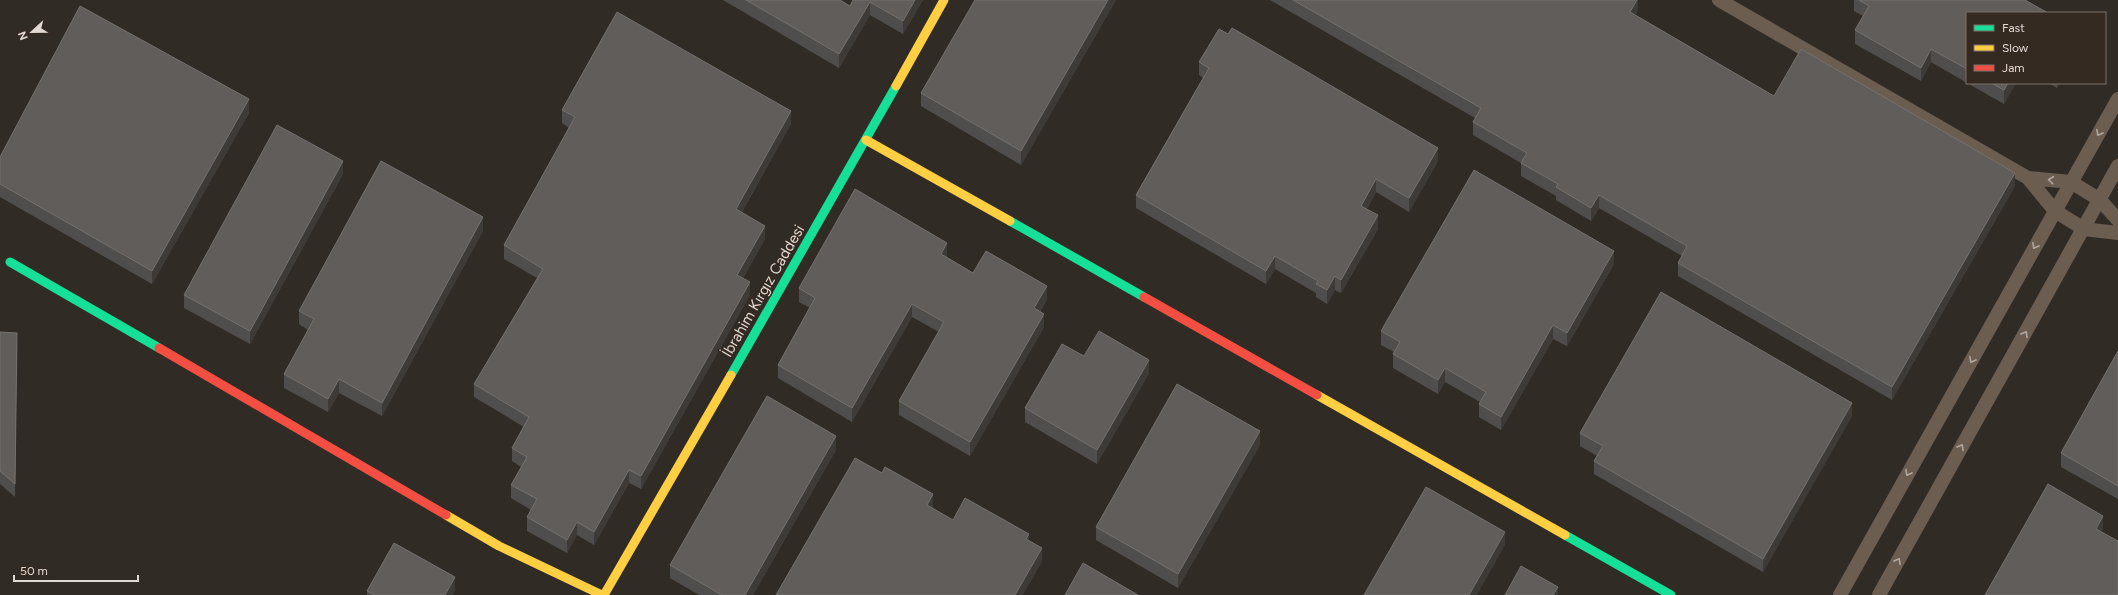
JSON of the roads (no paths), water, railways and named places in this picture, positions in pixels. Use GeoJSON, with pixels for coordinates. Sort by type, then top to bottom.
{"type":"FeatureCollection","features":[{"type":"Feature","properties":{"kind":"street","name":"İbrahim Kırgız Caddesi"},"geometry":{"type":"LineString","coordinates":[[603,595],[866,140],[944,0]]}},
{"type":"Feature","properties":{"kind":"street"},"geometry":{"type":"LineString","coordinates":[[1719,0],[2028,178],[2055,211],[2084,229],[2118,233]]}},
{"type":"Feature","properties":{"kind":"street"},"geometry":{"type":"LineString","coordinates":[[1840,595],[2118,99]]}},
{"type":"Feature","properties":{"kind":"street"},"geometry":{"type":"LineString","coordinates":[[866,140],[1671,595]]}},
{"type":"Feature","properties":{"kind":"street"},"geometry":{"type":"LineString","coordinates":[[1879,595],[2118,166]]}},
{"type":"Feature","properties":{"kind":"street"},"geometry":{"type":"LineString","coordinates":[[2028,178],[2071,182],[2100,200],[2118,220]]}},
{"type":"Feature","properties":{"kind":"street"},"geometry":{"type":"LineString","coordinates":[[10,262],[499,546],[603,595]]}}]}
